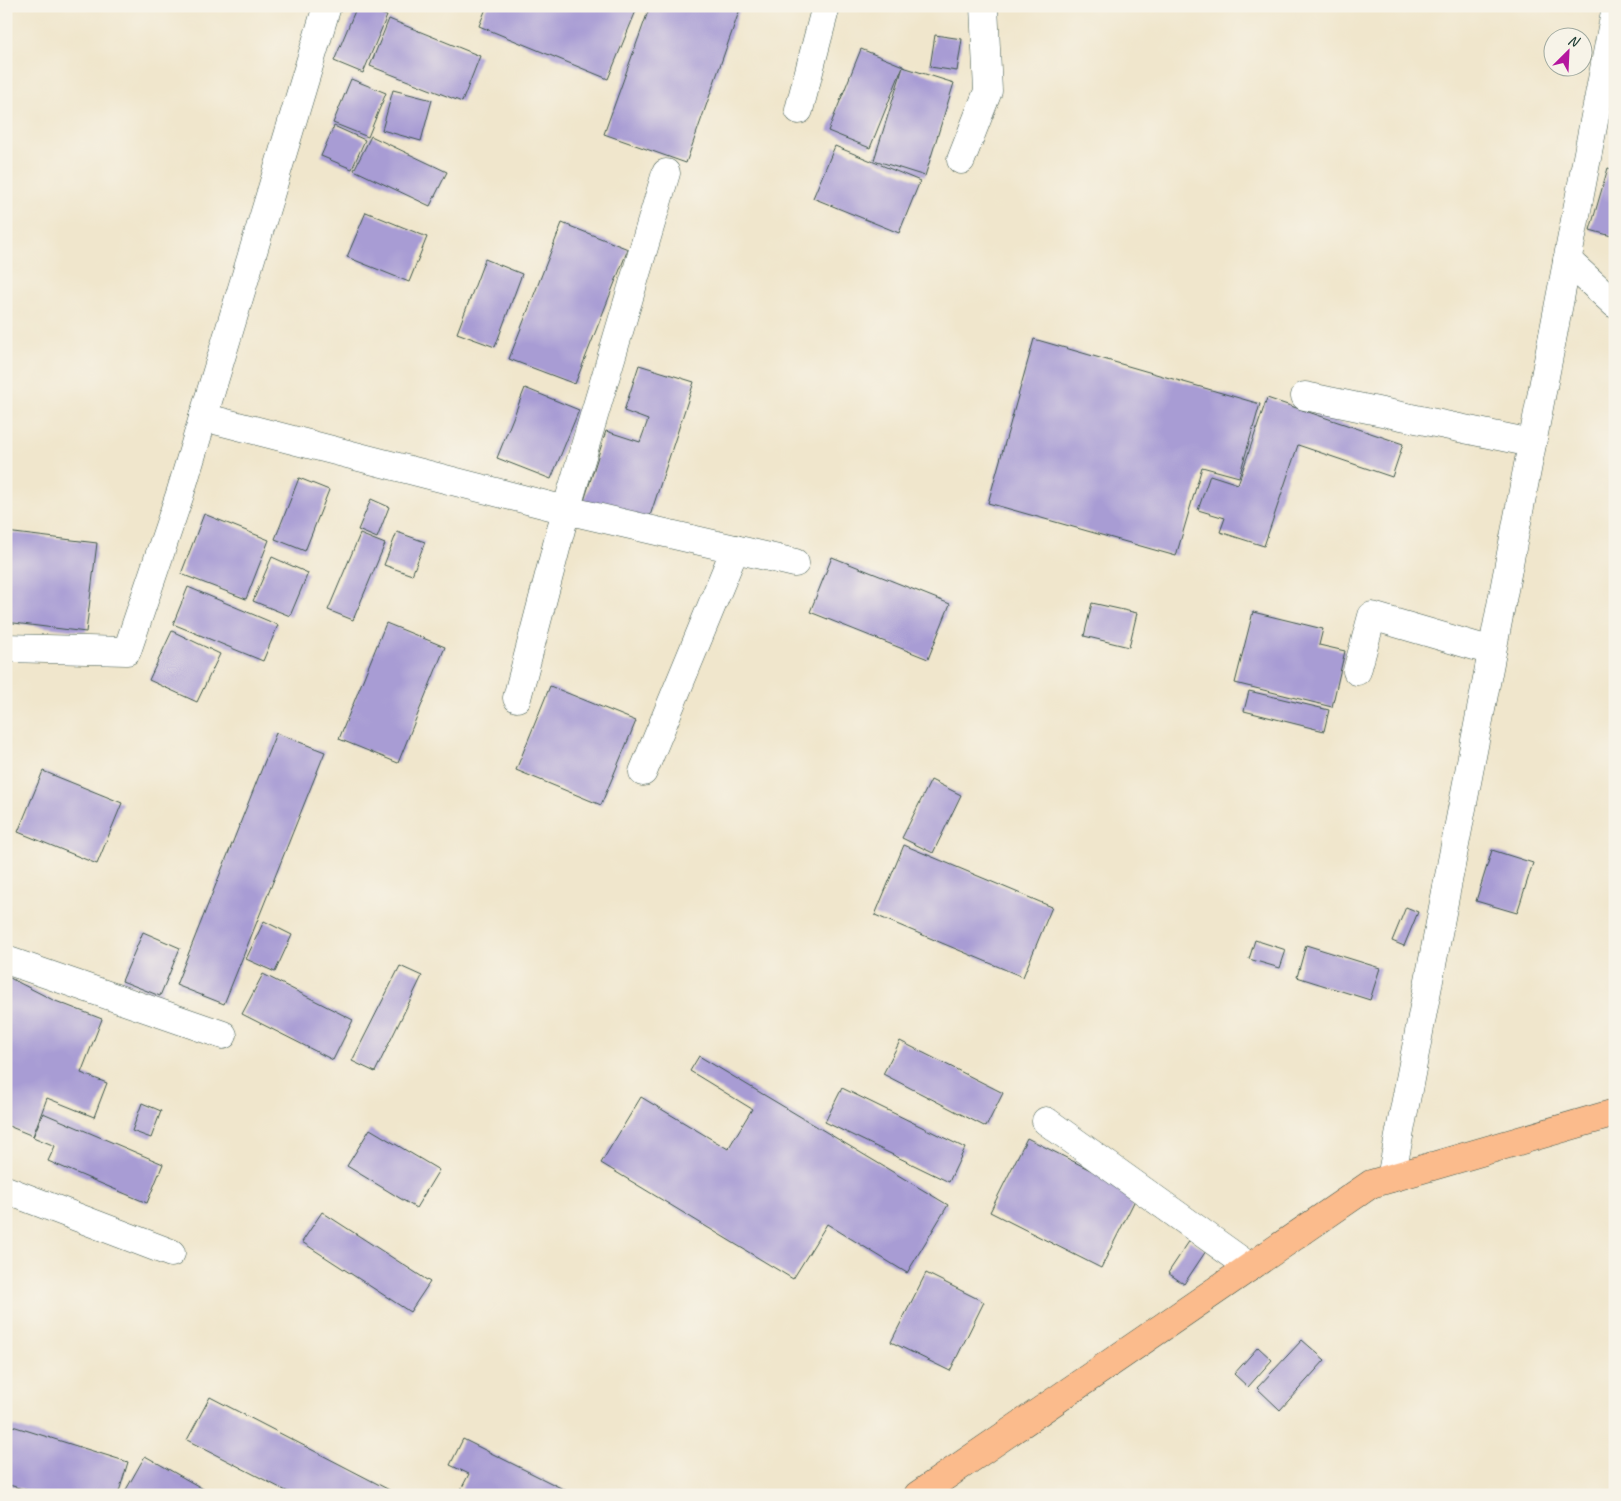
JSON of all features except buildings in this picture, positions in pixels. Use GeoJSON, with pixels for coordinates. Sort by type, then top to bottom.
{"type":"FeatureCollection","features":[{"type":"Feature","properties":{"kind":"main road"},"geometry":{"type":"LineString","coordinates":[[918,1495],[1371,1184],[1615,1112]]}},
{"type":"Feature","properties":{"kind":"street"},"geometry":{"type":"LineString","coordinates":[[6,648],[128,650],[180,494],[327,6]]}},
{"type":"Feature","properties":{"kind":"street"},"geometry":{"type":"LineString","coordinates":[[799,110],[826,6]]}},
{"type":"Feature","properties":{"kind":"street"},"geometry":{"type":"LineString","coordinates":[[961,160],[988,91],[984,6]]}},
{"type":"Feature","properties":{"kind":"street"},"geometry":{"type":"LineString","coordinates":[[1391,1178],[1615,12]]}},
{"type":"Feature","properties":{"kind":"street"},"geometry":{"type":"LineString","coordinates":[[517,698],[566,510],[666,173]]}},
{"type":"Feature","properties":{"kind":"street"},"geometry":{"type":"LineString","coordinates":[[1567,260],[1615,304]]}},
{"type":"Feature","properties":{"kind":"street"},"geometry":{"type":"LineString","coordinates":[[1305,396],[1532,443]]}},
{"type":"Feature","properties":{"kind":"street"},"geometry":{"type":"LineString","coordinates":[[203,417],[566,510],[796,563]]}},
{"type":"Feature","properties":{"kind":"street"},"geometry":{"type":"LineString","coordinates":[[643,772],[735,549]]}},
{"type":"Feature","properties":{"kind":"street"},"geometry":{"type":"LineString","coordinates":[[1357,672],[1372,616],[1492,651]]}},
{"type":"Feature","properties":{"kind":"street"},"geometry":{"type":"LineString","coordinates":[[6,960],[222,1035]]}},
{"type":"Feature","properties":{"kind":"street"},"geometry":{"type":"LineString","coordinates":[[1046,1121],[1250,1267]]}},
{"type":"Feature","properties":{"kind":"street"},"geometry":{"type":"LineString","coordinates":[[6,1190],[171,1253]]}}]}
